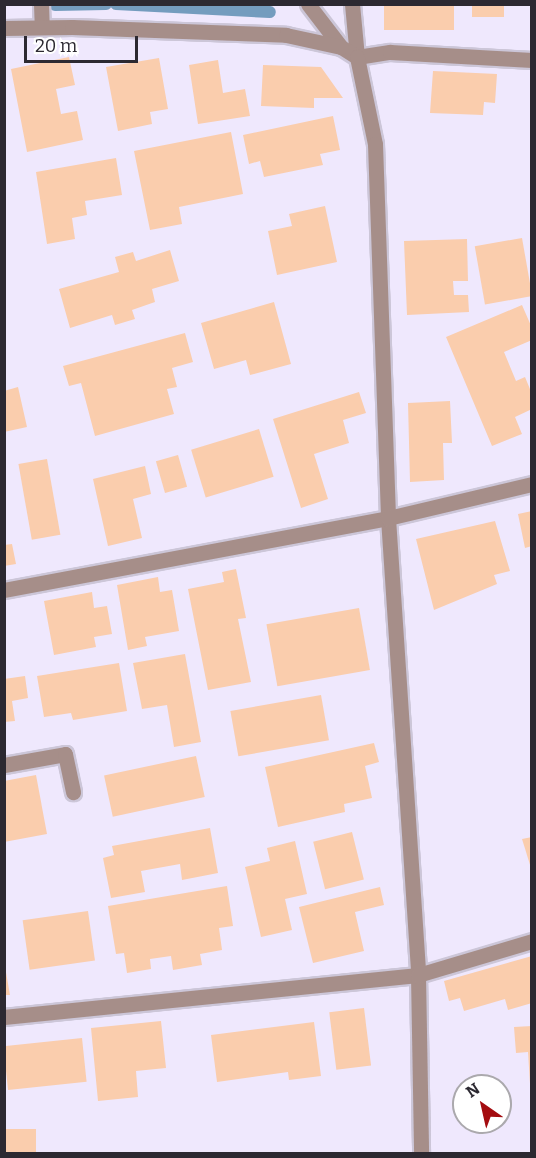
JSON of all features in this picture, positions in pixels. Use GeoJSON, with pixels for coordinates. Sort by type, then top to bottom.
{"type":"FeatureCollection","features":[{"type":"Feature","properties":{"kind":"street"},"geometry":{"type":"LineString","coordinates":[[41,4],[42,27]]}},
{"type":"Feature","properties":{"kind":"street"},"geometry":{"type":"LineString","coordinates":[[308,4],[341,47]]}},
{"type":"Feature","properties":{"kind":"street"},"geometry":{"type":"LineString","coordinates":[[352,4],[357,57],[375,144],[388,518],[418,975],[421,1154]]}},
{"type":"Feature","properties":{"kind":"street"},"geometry":{"type":"LineString","coordinates":[[4,28],[42,27],[286,35],[341,47],[357,57],[390,52],[531,60]]}},
{"type":"Feature","properties":{"kind":"street"},"geometry":{"type":"LineString","coordinates":[[4,590],[388,518],[531,484]]}},
{"type":"Feature","properties":{"kind":"street"},"geometry":{"type":"LineString","coordinates":[[4,765],[65,754],[73,792]]}},
{"type":"Feature","properties":{"kind":"street"},"geometry":{"type":"LineString","coordinates":[[4,1017],[418,975],[531,941]]}},
{"type":"Feature","properties":{"kind":"building"},"geometry":{"type":"Polygon","coordinates":[[[384,4],[454,4],[454,30],[384,30],[384,4]]]}},
{"type":"Feature","properties":{"kind":"building"},"geometry":{"type":"Polygon","coordinates":[[[472,4],[504,4],[504,17],[472,17],[472,4]]]}},
{"type":"Feature","properties":{"kind":"building"},"geometry":{"type":"Polygon","coordinates":[[[69,57],[75,85],[56,89],[61,114],[77,111],[83,140],[27,152],[11,69],[69,57]]]}},
{"type":"Feature","properties":{"kind":"building"},"geometry":{"type":"Polygon","coordinates":[[[159,58],[168,109],[150,112],[152,124],[118,131],[106,67],[159,58]]]}},
{"type":"Feature","properties":{"kind":"building"},"geometry":{"type":"Polygon","coordinates":[[[218,60],[223,93],[245,89],[250,116],[198,124],[189,65],[218,60]]]}},
{"type":"Feature","properties":{"kind":"building"},"geometry":{"type":"Polygon","coordinates":[[[263,65],[321,67],[343,98],[314,98],[314,108],[261,106],[263,65]]]}},
{"type":"Feature","properties":{"kind":"building"},"geometry":{"type":"Polygon","coordinates":[[[433,71],[497,74],[495,103],[484,102],[483,115],[430,113],[433,71]]]}},
{"type":"Feature","properties":{"kind":"building"},"geometry":{"type":"Polygon","coordinates":[[[333,116],[340,150],[320,154],[323,165],[264,177],[260,161],[249,164],[243,135],[333,116]]]}},
{"type":"Feature","properties":{"kind":"building"},"geometry":{"type":"Polygon","coordinates":[[[231,132],[243,194],[179,207],[182,224],[150,230],[134,151],[231,132]]]}},
{"type":"Feature","properties":{"kind":"building"},"geometry":{"type":"Polygon","coordinates":[[[116,158],[122,195],[85,201],[87,215],[72,218],[75,239],[47,244],[36,172],[116,158]]]}},
{"type":"Feature","properties":{"kind":"building"},"geometry":{"type":"Polygon","coordinates":[[[325,206],[337,262],[277,275],[268,231],[292,226],[289,214],[325,206]]]}},
{"type":"Feature","properties":{"kind":"building"},"geometry":{"type":"Polygon","coordinates":[[[522,238],[532,296],[485,304],[475,246],[522,238]]]}},
{"type":"Feature","properties":{"kind":"building"},"geometry":{"type":"Polygon","coordinates":[[[467,239],[468,281],[453,281],[454,295],[468,295],[469,312],[407,315],[404,241],[467,239]]]}},
{"type":"Feature","properties":{"kind":"building"},"geometry":{"type":"Polygon","coordinates":[[[170,250],[179,281],[152,289],[155,302],[132,310],[135,319],[115,325],[112,315],[70,328],[59,289],[119,272],[115,257],[133,252],[136,261],[170,250]]]}},
{"type":"Feature","properties":{"kind":"building"},"geometry":{"type":"Polygon","coordinates":[[[274,302],[291,364],[250,375],[246,360],[214,369],[201,323],[274,302]]]}},
{"type":"Feature","properties":{"kind":"building"},"geometry":{"type":"Polygon","coordinates":[[[522,305],[532,328],[532,340],[504,352],[516,381],[525,377],[532,394],[532,409],[515,417],[522,434],[492,446],[446,337],[522,305]]]}},
{"type":"Feature","properties":{"kind":"building"},"geometry":{"type":"Polygon","coordinates":[[[185,333],[193,362],[172,368],[177,387],[167,389],[174,414],[95,436],[81,383],[69,386],[63,366],[185,333]]]}},
{"type":"Feature","properties":{"kind":"building"},"geometry":{"type":"Polygon","coordinates":[[[18,387],[27,427],[4,432],[4,391],[18,387]]]}},
{"type":"Feature","properties":{"kind":"building"},"geometry":{"type":"Polygon","coordinates":[[[359,392],[366,413],[343,420],[349,443],[314,454],[328,499],[301,508],[273,419],[359,392]]]}},
{"type":"Feature","properties":{"kind":"building"},"geometry":{"type":"Polygon","coordinates":[[[450,401],[452,443],[443,443],[444,480],[410,482],[408,403],[450,401]]]}},
{"type":"Feature","properties":{"kind":"building"},"geometry":{"type":"Polygon","coordinates":[[[259,429],[274,477],[206,498],[191,450],[259,429]]]}},
{"type":"Feature","properties":{"kind":"building"},"geometry":{"type":"Polygon","coordinates":[[[178,455],[187,487],[165,493],[156,461],[178,455]]]}},
{"type":"Feature","properties":{"kind":"building"},"geometry":{"type":"Polygon","coordinates":[[[47,459],[60,535],[32,540],[18,464],[47,459]]]}},
{"type":"Feature","properties":{"kind":"building"},"geometry":{"type":"Polygon","coordinates":[[[145,466],[151,494],[133,499],[142,538],[108,546],[93,479],[145,466]]]}},
{"type":"Feature","properties":{"kind":"building"},"geometry":{"type":"Polygon","coordinates":[[[532,511],[532,546],[525,548],[518,514],[532,511]]]}},
{"type":"Feature","properties":{"kind":"building"},"geometry":{"type":"Polygon","coordinates":[[[495,521],[510,571],[494,575],[497,584],[434,610],[416,539],[495,521]]]}},
{"type":"Feature","properties":{"kind":"building"},"geometry":{"type":"Polygon","coordinates":[[[12,544],[16,564],[4,566],[4,545],[12,544]]]}},
{"type":"Feature","properties":{"kind":"building"},"geometry":{"type":"Polygon","coordinates":[[[236,569],[246,618],[238,619],[251,682],[208,690],[188,589],[224,582],[222,572],[236,569]]]}},
{"type":"Feature","properties":{"kind":"building"},"geometry":{"type":"Polygon","coordinates":[[[158,577],[160,592],[172,590],[179,631],[145,637],[147,646],[128,650],[117,585],[158,577]]]}},
{"type":"Feature","properties":{"kind":"building"},"geometry":{"type":"Polygon","coordinates":[[[92,592],[94,608],[107,606],[112,634],[94,637],[96,647],[54,655],[44,601],[92,592]]]}},
{"type":"Feature","properties":{"kind":"building"},"geometry":{"type":"Polygon","coordinates":[[[359,608],[370,670],[277,686],[266,624],[359,608]]]}},
{"type":"Feature","properties":{"kind":"building"},"geometry":{"type":"Polygon","coordinates":[[[185,654],[201,742],[174,747],[167,705],[142,709],[133,663],[185,654]]]}},
{"type":"Feature","properties":{"kind":"building"},"geometry":{"type":"Polygon","coordinates":[[[119,663],[127,711],[73,720],[71,713],[44,717],[37,676],[119,663]]]}},
{"type":"Feature","properties":{"kind":"building"},"geometry":{"type":"Polygon","coordinates":[[[25,676],[28,698],[12,701],[15,721],[4,722],[4,679],[25,676]]]}},
{"type":"Feature","properties":{"kind":"building"},"geometry":{"type":"Polygon","coordinates":[[[321,695],[329,740],[238,756],[230,711],[321,695]]]}},
{"type":"Feature","properties":{"kind":"building"},"geometry":{"type":"Polygon","coordinates":[[[374,743],[379,762],[365,766],[372,798],[344,804],[345,812],[278,827],[265,767],[374,743]]]}},
{"type":"Feature","properties":{"kind":"building"},"geometry":{"type":"Polygon","coordinates":[[[196,756],[205,797],[113,817],[104,776],[196,756]]]}},
{"type":"Feature","properties":{"kind":"building"},"geometry":{"type":"Polygon","coordinates":[[[36,775],[47,834],[4,842],[4,781],[36,775]]]}},
{"type":"Feature","properties":{"kind":"building"},"geometry":{"type":"Polygon","coordinates":[[[210,828],[218,873],[182,880],[180,864],[141,871],[145,892],[111,898],[103,858],[114,855],[112,846],[210,828]]]}},
{"type":"Feature","properties":{"kind":"building"},"geometry":{"type":"Polygon","coordinates":[[[352,832],[364,880],[325,889],[313,842],[352,832]]]}},
{"type":"Feature","properties":{"kind":"building"},"geometry":{"type":"Polygon","coordinates":[[[532,837],[532,868],[531,868],[522,839],[532,837]]]}},
{"type":"Feature","properties":{"kind":"building"},"geometry":{"type":"Polygon","coordinates":[[[295,841],[307,894],[285,899],[292,930],[261,937],[245,867],[270,861],[267,848],[295,841]]]}},
{"type":"Feature","properties":{"kind":"building"},"geometry":{"type":"Polygon","coordinates":[[[227,886],[233,926],[219,928],[222,950],[200,954],[202,965],[173,970],[171,956],[150,959],[151,969],[127,973],[124,953],[116,954],[108,906],[227,886]]]}},
{"type":"Feature","properties":{"kind":"building"},"geometry":{"type":"Polygon","coordinates":[[[380,887],[384,905],[355,912],[364,951],[313,963],[299,907],[380,887]]]}},
{"type":"Feature","properties":{"kind":"building"},"geometry":{"type":"Polygon","coordinates":[[[88,911],[95,961],[30,970],[23,920],[88,911]]]}},
{"type":"Feature","properties":{"kind":"building"},"geometry":{"type":"Polygon","coordinates":[[[532,956],[532,1003],[508,1010],[505,999],[464,1011],[460,998],[449,1001],[444,981],[532,956]]]}},
{"type":"Feature","properties":{"kind":"building"},"geometry":{"type":"Polygon","coordinates":[[[4,961],[10,995],[4,995],[4,961]]]}},
{"type":"Feature","properties":{"kind":"building"},"geometry":{"type":"Polygon","coordinates":[[[364,1008],[371,1066],[336,1070],[329,1012],[364,1008]]]}},
{"type":"Feature","properties":{"kind":"building"},"geometry":{"type":"Polygon","coordinates":[[[161,1021],[166,1068],[136,1071],[138,1097],[98,1101],[91,1028],[161,1021]]]}},
{"type":"Feature","properties":{"kind":"building"},"geometry":{"type":"Polygon","coordinates":[[[314,1022],[321,1076],[289,1080],[288,1072],[217,1082],[211,1035],[314,1022]]]}},
{"type":"Feature","properties":{"kind":"building"},"geometry":{"type":"Polygon","coordinates":[[[532,1026],[532,1084],[530,1084],[528,1052],[516,1053],[514,1027],[532,1026]]]}},
{"type":"Feature","properties":{"kind":"building"},"geometry":{"type":"Polygon","coordinates":[[[82,1038],[87,1082],[8,1090],[4,1046],[82,1038]]]}},
{"type":"Feature","properties":{"kind":"building"},"geometry":{"type":"Polygon","coordinates":[[[4,1129],[36,1129],[36,1154],[4,1154],[4,1129]]]}},
{"type":"Feature","properties":{"kind":"waterway"},"geometry":{"type":"LineString","coordinates":[[55,5],[106,4]]}},
{"type":"Feature","properties":{"kind":"waterway"},"geometry":{"type":"LineString","coordinates":[[116,4],[270,12]]}}]}
